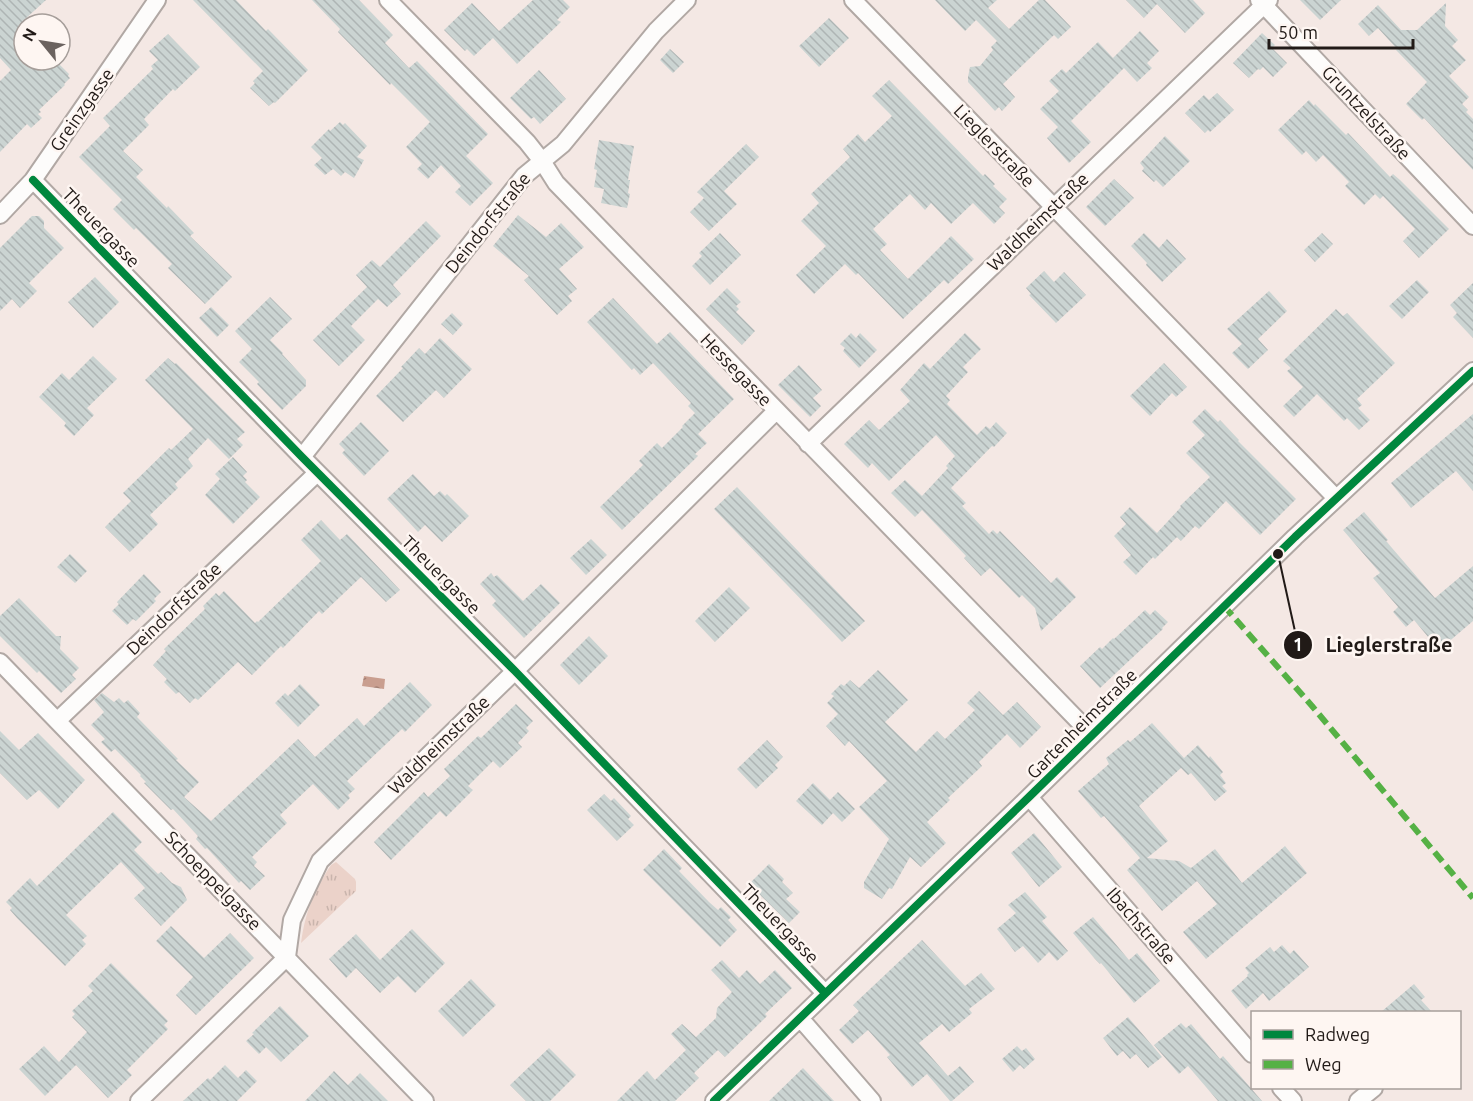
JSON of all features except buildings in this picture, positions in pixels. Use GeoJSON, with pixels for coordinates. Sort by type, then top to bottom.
{"type":"FeatureCollection","features":[{"type":"Feature","properties":{"kind":"street","name":"Greinzgasse"},"geometry":{"type":"LineString","coordinates":[[0,215],[33,180],[157,0]]}},
{"type":"Feature","properties":{"kind":"street","name":"Hessegasse"},"geometry":{"type":"LineString","coordinates":[[388,0],[527,142],[542,160],[556,183],[1092,735]]}},
{"type":"Feature","properties":{"kind":"street","name":"Deindorfstraße"},"geometry":{"type":"LineString","coordinates":[[302,457],[524,176],[563,144],[656,31],[687,0]]}},
{"type":"Feature","properties":{"kind":"street","name":"Lieglerstraße"},"geometry":{"type":"LineString","coordinates":[[852,0],[1336,498]]}},
{"type":"Feature","properties":{"kind":"street","name":"Waldheimstraße"},"geometry":{"type":"LineString","coordinates":[[808,444],[1264,2]]}},
{"type":"Feature","properties":{"kind":"street","name":"Gruntzelstraße"},"geometry":{"type":"LineString","coordinates":[[1264,2],[1473,226]]}},
{"type":"Feature","properties":{"kind":"street","name":"Theuergasse"},"geometry":{"type":"LineString","coordinates":[[33,180],[317,473],[515,671],[825,993]]}},
{"type":"Feature","properties":{"kind":"street","name":"Gartenheimstraße"},"geometry":{"type":"LineString","coordinates":[[714,1101],[1336,498],[1473,371]]}},
{"type":"Feature","properties":{"kind":"street","name":"Waldheimstraße"},"geometry":{"type":"LineString","coordinates":[[287,957],[292,920],[320,861],[776,411]]}},
{"type":"Feature","properties":{"kind":"street","name":"Deindorfstraße"},"geometry":{"type":"LineString","coordinates":[[57,721],[317,473]]}},
{"type":"Feature","properties":{"kind":"street","name":"Schoeppelgasse"},"geometry":{"type":"LineString","coordinates":[[0,662],[425,1101]]}},
{"type":"Feature","properties":{"kind":"street","name":"Ibachstraße"},"geometry":{"type":"LineString","coordinates":[[1029,797],[1251,1053]]}},
{"type":"Feature","properties":{"kind":"street"},"geometry":{"type":"LineString","coordinates":[[139,1101],[287,957]]}},
{"type":"Feature","properties":{"kind":"street"},"geometry":{"type":"LineString","coordinates":[[800,1018],[872,1101]]}},
{"type":"Feature","properties":{"kind":"street"},"geometry":{"type":"LineString","coordinates":[[1282,1089],[1293,1101]]}},
{"type":"Feature","properties":{"kind":"street"},"geometry":{"type":"LineString","coordinates":[[1358,1101],[1373,1089]]}},
{"type":"Feature","properties":{"kind":"green space"},"geometry":{"type":"Polygon","coordinates":[[[336,862],[355,879],[356,891],[301,943],[305,921],[315,893],[331,865],[336,862]]]}},
{"type":"Feature","properties":{"kind":"water"},"geometry":{"type":"Polygon","coordinates":[[[364,676],[385,679],[384,689],[362,686],[364,676]]]}},
{"type":"Feature","properties":{"kind":"marked path"},"geometry":{"type":"LineString","coordinates":[[1224,606],[1312,706],[1473,898]]}},
{"type":"Feature","properties":{"kind":"cycle path"},"geometry":{"type":"LineString","coordinates":[[33,180],[302,457],[515,671],[825,993]]}},
{"type":"Feature","properties":{"kind":"cycle path"},"geometry":{"type":"LineString","coordinates":[[714,1101],[1295,537],[1473,371]]}},
{"type":"Feature","properties":{"kind":"place","name":"Lieglerstraße"},"geometry":{"type":"Point","coordinates":[1278,554]}}]}
